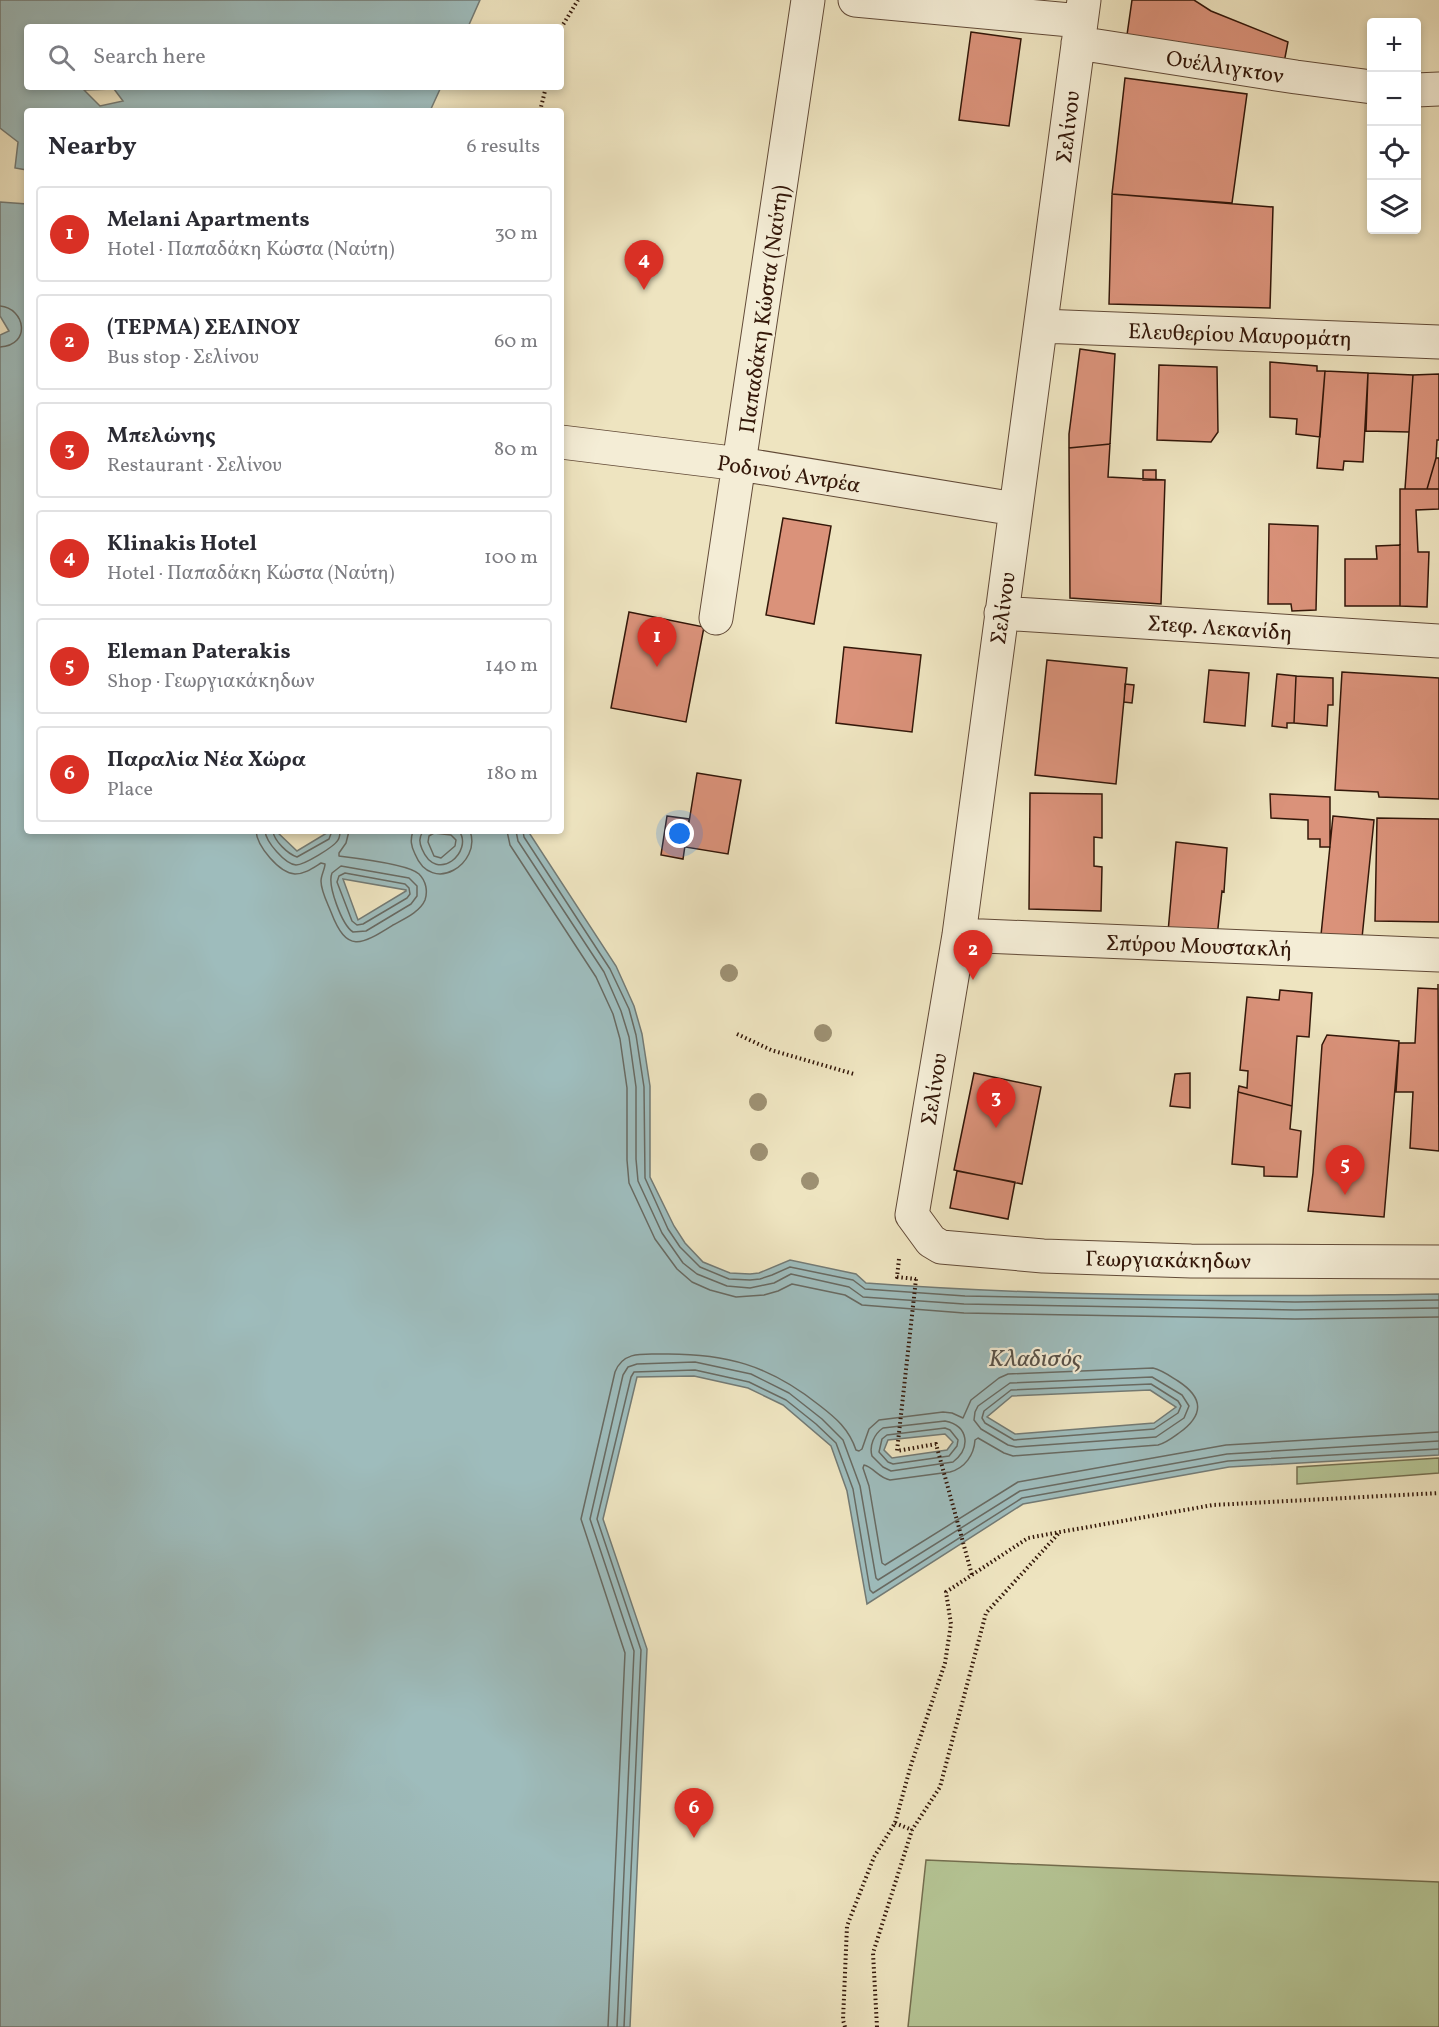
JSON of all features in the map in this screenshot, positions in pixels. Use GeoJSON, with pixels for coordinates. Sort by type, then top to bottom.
{"type":"FeatureCollection","features":[{"type":"Feature","properties":{"kind":"street","name":"Παπαδάκη Κώστα (Ναύτη)"},"geometry":{"type":"LineString","coordinates":[[716,618],[808,0]]}},
{"type":"Feature","properties":{"kind":"street","name":"Ουέλλιγκτον"},"geometry":{"type":"LineString","coordinates":[[855,0],[1081,21],[1296,77],[1367,86]]}},
{"type":"Feature","properties":{"kind":"street","name":"Σελίνου"},"geometry":{"type":"LineString","coordinates":[[912,1215],[959,935],[1081,21]]}},
{"type":"Feature","properties":{"kind":"street"},"geometry":{"type":"LineString","coordinates":[[1421,90],[1439,89]]}},
{"type":"Feature","properties":{"kind":"street","name":"Ελευθερίου Μαυρομάτη"},"geometry":{"type":"LineString","coordinates":[[1041,326],[1439,342]]}},
{"type":"Feature","properties":{"kind":"street","name":"Ροδινού Αντρέα"},"geometry":{"type":"LineString","coordinates":[[564,442],[740,464],[1015,509]]}},
{"type":"Feature","properties":{"kind":"street","name":"Στεφ. Λεκανίδη"},"geometry":{"type":"LineString","coordinates":[[1001,613],[1439,641]]}},
{"type":"Feature","properties":{"kind":"street","name":"Σπύρου Μουστακλή"},"geometry":{"type":"LineString","coordinates":[[959,935],[1439,955]]}},
{"type":"Feature","properties":{"kind":"street","name":"Γεωργιακάκηδων"},"geometry":{"type":"LineString","coordinates":[[912,1215],[931,1241],[941,1247],[1042,1256],[1191,1261],[1439,1262]]}},
{"type":"Feature","properties":{"kind":"path"},"geometry":{"type":"LineString","coordinates":[[563,24],[578,0]]}},
{"type":"Feature","properties":{"kind":"path"},"geometry":{"type":"LineString","coordinates":[[541,108],[545,90]]}},
{"type":"Feature","properties":{"kind":"path"},"geometry":{"type":"LineString","coordinates":[[737,1034],[771,1050],[854,1074]]}},
{"type":"Feature","properties":{"kind":"path"},"geometry":{"type":"LineString","coordinates":[[899,1258],[897,1277],[916,1279],[897,1451],[936,1444],[972,1575]]}},
{"type":"Feature","properties":{"kind":"path"},"geometry":{"type":"LineString","coordinates":[[845,2027],[843,2020],[847,1926],[874,1857],[895,1823],[945,1662],[951,1624],[946,1592],[1028,1538],[1213,1505],[1439,1492]]}},
{"type":"Feature","properties":{"kind":"path"},"geometry":{"type":"LineString","coordinates":[[877,2027],[873,1953],[912,1830],[940,1787],[986,1613],[1060,1532]]}},
{"type":"Feature","properties":{"kind":"path"},"geometry":{"type":"LineString","coordinates":[[895,1823],[912,1830]]}},
{"type":"Feature","properties":{"kind":"green space"},"geometry":{"type":"Polygon","coordinates":[[[1439,1458],[1439,1473],[1297,1484],[1297,1467],[1439,1458]]]}},
{"type":"Feature","properties":{"kind":"green space"},"geometry":{"type":"Polygon","coordinates":[[[926,1860],[1439,1882],[1439,2027],[908,2027],[926,1860]]]}},
{"type":"Feature","properties":{"kind":"water"},"geometry":{"type":"Polygon","coordinates":[[[0,0],[480,0],[469,24],[24,24],[24,90],[84,90],[100,106],[123,101],[115,90],[440,90],[431,108],[24,108],[24,170],[15,168],[18,142],[0,128],[0,0]]]}},
{"type":"Feature","properties":{"kind":"water","name":"Κλαδισός"},"geometry":{"type":"Polygon","coordinates":[[[0,202],[24,204],[24,834],[279,834],[297,851],[325,834],[530,834],[616,966],[634,1006],[642,1034],[650,1086],[650,1177],[674,1226],[685,1243],[703,1262],[730,1273],[750,1274],[759,1273],[790,1260],[856,1274],[866,1283],[937,1288],[1224,1296],[1439,1294],[1439,1455],[1229,1467],[1023,1504],[867,1604],[847,1491],[831,1446],[783,1405],[748,1388],[694,1376],[637,1377],[603,1519],[647,1649],[630,2027],[0,2027],[0,335],[9,331],[0,316],[0,202]],[[343,879],[358,920],[406,890],[343,879]],[[1150,1390],[1012,1396],[987,1417],[1015,1434],[1154,1423],[1176,1407],[1150,1390]],[[945,1434],[888,1440],[884,1450],[892,1458],[947,1450],[953,1442],[945,1434]]]}},
{"type":"Feature","properties":{"kind":"building"},"geometry":{"type":"Polygon","coordinates":[[[1132,0],[1194,0],[1211,11],[1288,42],[1283,68],[1126,42],[1132,0]]]}},
{"type":"Feature","properties":{"kind":"building"},"geometry":{"type":"Polygon","coordinates":[[[971,32],[1021,39],[1009,126],[959,120],[971,32]]]}},
{"type":"Feature","properties":{"kind":"building"},"geometry":{"type":"Polygon","coordinates":[[[1125,78],[1247,94],[1232,203],[1112,194],[1125,78]]]}},
{"type":"Feature","properties":{"kind":"building"},"geometry":{"type":"Polygon","coordinates":[[[1112,194],[1273,207],[1270,308],[1109,304],[1112,194]]]}},
{"type":"Feature","properties":{"kind":"building"},"geometry":{"type":"Polygon","coordinates":[[[1080,349],[1115,354],[1110,444],[1069,448],[1080,349]]]}},
{"type":"Feature","properties":{"kind":"building"},"geometry":{"type":"Polygon","coordinates":[[[1270,362],[1317,366],[1317,371],[1325,371],[1320,437],[1296,434],[1297,419],[1270,417],[1270,362]]]}},
{"type":"Feature","properties":{"kind":"building"},"geometry":{"type":"Polygon","coordinates":[[[1159,365],[1217,367],[1218,432],[1211,442],[1157,440],[1159,365]]]}},
{"type":"Feature","properties":{"kind":"building"},"geometry":{"type":"Polygon","coordinates":[[[1325,371],[1368,373],[1363,462],[1344,461],[1343,470],[1317,468],[1325,371]]]}},
{"type":"Feature","properties":{"kind":"building"},"geometry":{"type":"Polygon","coordinates":[[[1368,373],[1413,375],[1409,432],[1366,431],[1368,373]]]}},
{"type":"Feature","properties":{"kind":"building"},"geometry":{"type":"Polygon","coordinates":[[[1439,374],[1439,440],[1437,440],[1436,458],[1427,489],[1405,489],[1413,375],[1439,374]]]}},
{"type":"Feature","properties":{"kind":"building"},"geometry":{"type":"Polygon","coordinates":[[[1110,444],[1108,477],[1165,480],[1161,604],[1070,598],[1069,448],[1110,444]]]}},
{"type":"Feature","properties":{"kind":"building"},"geometry":{"type":"Polygon","coordinates":[[[1436,458],[1439,458],[1439,489],[1427,489],[1436,458]]]}},
{"type":"Feature","properties":{"kind":"building"},"geometry":{"type":"Polygon","coordinates":[[[1143,470],[1156,470],[1156,480],[1143,480],[1143,470]]]}},
{"type":"Feature","properties":{"kind":"building"},"geometry":{"type":"Polygon","coordinates":[[[1400,489],[1439,489],[1439,509],[1416,510],[1418,552],[1429,552],[1427,607],[1400,606],[1400,489]]]}},
{"type":"Feature","properties":{"kind":"building"},"geometry":{"type":"Polygon","coordinates":[[[783,518],[831,526],[814,624],[766,615],[783,518]]]}},
{"type":"Feature","properties":{"kind":"building"},"geometry":{"type":"Polygon","coordinates":[[[1269,524],[1318,526],[1316,610],[1292,611],[1291,604],[1268,604],[1269,524]]]}},
{"type":"Feature","properties":{"kind":"building"},"geometry":{"type":"Polygon","coordinates":[[[1400,545],[1400,606],[1345,606],[1345,559],[1377,559],[1376,546],[1400,545]]]}},
{"type":"Feature","properties":{"kind":"building"},"geometry":{"type":"Polygon","coordinates":[[[629,612],[704,627],[686,722],[611,708],[629,612]]]}},
{"type":"Feature","properties":{"kind":"building"},"geometry":{"type":"Polygon","coordinates":[[[844,647],[921,655],[912,732],[836,723],[844,647]]]}},
{"type":"Feature","properties":{"kind":"building"},"geometry":{"type":"Polygon","coordinates":[[[1047,660],[1127,668],[1116,784],[1035,775],[1047,660]]]}},
{"type":"Feature","properties":{"kind":"building"},"geometry":{"type":"Polygon","coordinates":[[[1209,670],[1249,673],[1245,726],[1204,722],[1209,670]]]}},
{"type":"Feature","properties":{"kind":"building"},"geometry":{"type":"Polygon","coordinates":[[[1342,672],[1439,678],[1439,799],[1379,797],[1378,792],[1335,790],[1342,672]]]}},
{"type":"Feature","properties":{"kind":"building"},"geometry":{"type":"Polygon","coordinates":[[[1277,674],[1296,676],[1294,723],[1287,723],[1287,728],[1272,726],[1277,674]]]}},
{"type":"Feature","properties":{"kind":"building"},"geometry":{"type":"Polygon","coordinates":[[[1296,676],[1333,678],[1333,705],[1328,705],[1327,726],[1294,723],[1296,676]]]}},
{"type":"Feature","properties":{"kind":"building"},"geometry":{"type":"Polygon","coordinates":[[[1125,684],[1134,685],[1132,703],[1124,702],[1125,684]]]}},
{"type":"Feature","properties":{"kind":"building"},"geometry":{"type":"Polygon","coordinates":[[[697,773],[741,780],[728,854],[685,847],[697,773]]]}},
{"type":"Feature","properties":{"kind":"building"},"geometry":{"type":"Polygon","coordinates":[[[1030,793],[1102,794],[1102,838],[1094,837],[1094,866],[1102,867],[1101,911],[1029,909],[1030,793]]]}},
{"type":"Feature","properties":{"kind":"building"},"geometry":{"type":"Polygon","coordinates":[[[1270,794],[1330,797],[1330,847],[1320,847],[1320,839],[1308,839],[1308,820],[1271,818],[1270,794]]]}},
{"type":"Feature","properties":{"kind":"building"},"geometry":{"type":"Polygon","coordinates":[[[667,816],[689,819],[683,859],[661,855],[667,816]]]}},
{"type":"Feature","properties":{"kind":"building"},"geometry":{"type":"Polygon","coordinates":[[[1333,816],[1374,820],[1362,938],[1321,935],[1333,816]]]}},
{"type":"Feature","properties":{"kind":"building"},"geometry":{"type":"Polygon","coordinates":[[[1377,818],[1439,819],[1439,922],[1375,921],[1377,818]]]}},
{"type":"Feature","properties":{"kind":"building"},"geometry":{"type":"Polygon","coordinates":[[[1176,842],[1227,848],[1224,892],[1222,891],[1217,937],[1168,932],[1176,842]]]}},
{"type":"Feature","properties":{"kind":"building"},"geometry":{"type":"Polygon","coordinates":[[[1438,984],[1439,1151],[1410,1148],[1413,1092],[1396,1092],[1399,1043],[1415,1043],[1418,988],[1438,989],[1438,984]]]}},
{"type":"Feature","properties":{"kind":"building"},"geometry":{"type":"Polygon","coordinates":[[[1280,990],[1312,993],[1309,1037],[1297,1036],[1292,1106],[1238,1092],[1239,1086],[1247,1088],[1248,1071],[1240,1070],[1247,997],[1279,1000],[1280,990]]]}},
{"type":"Feature","properties":{"kind":"building"},"geometry":{"type":"Polygon","coordinates":[[[1327,1035],[1399,1041],[1384,1217],[1308,1211],[1322,1045],[1327,1035]]]}},
{"type":"Feature","properties":{"kind":"building"},"geometry":{"type":"Polygon","coordinates":[[[974,1073],[1041,1087],[1022,1184],[954,1170],[974,1073]]]}},
{"type":"Feature","properties":{"kind":"building"},"geometry":{"type":"Polygon","coordinates":[[[1190,1073],[1190,1108],[1170,1106],[1175,1074],[1190,1073]]]}},
{"type":"Feature","properties":{"kind":"building"},"geometry":{"type":"Polygon","coordinates":[[[1238,1092],[1292,1106],[1290,1129],[1301,1131],[1297,1177],[1264,1176],[1264,1167],[1232,1164],[1238,1092]]]}},
{"type":"Feature","properties":{"kind":"building"},"geometry":{"type":"Polygon","coordinates":[[[957,1171],[1015,1182],[1008,1219],[950,1208],[957,1171]]]}},
{"type":"Feature","properties":{"kind":"place","name":"Klinakis Hotel"},"geometry":{"type":"Point","coordinates":[644,290]}},
{"type":"Feature","properties":{"kind":"place","name":"Melani Apartments"},"geometry":{"type":"Point","coordinates":[657,667]}},
{"type":"Feature","properties":{"kind":"place","name":"(ΤΕΡΜΑ) ΣΕΛΙΝΟΥ"},"geometry":{"type":"Point","coordinates":[973,980]}},
{"type":"Feature","properties":{"kind":"place","name":"Μπελώνης"},"geometry":{"type":"Point","coordinates":[996,1128]}},
{"type":"Feature","properties":{"kind":"place","name":"Eleman Paterakis"},"geometry":{"type":"Point","coordinates":[1345,1195]}},
{"type":"Feature","properties":{"kind":"place","name":"Παραλία Νέα Χώρα"},"geometry":{"type":"Point","coordinates":[694,1838]}}]}
